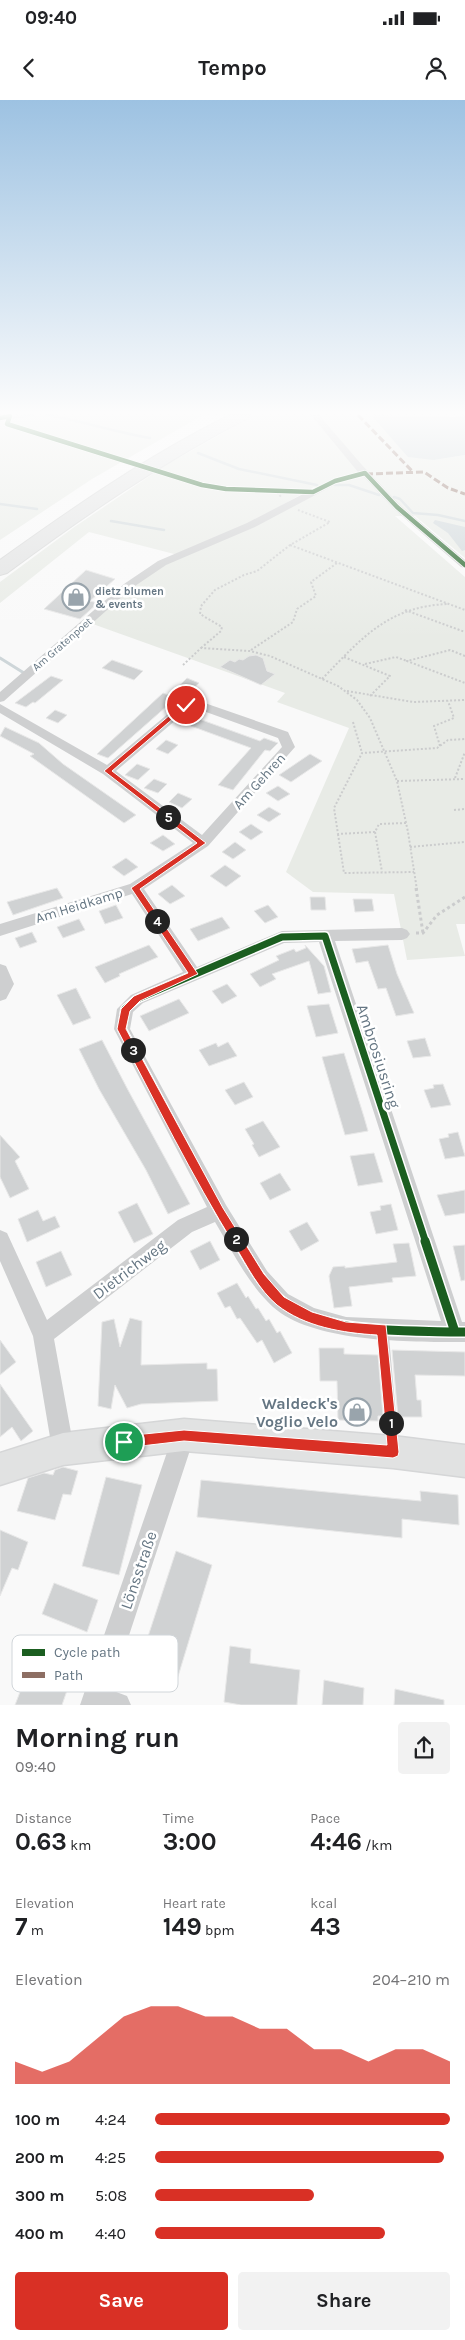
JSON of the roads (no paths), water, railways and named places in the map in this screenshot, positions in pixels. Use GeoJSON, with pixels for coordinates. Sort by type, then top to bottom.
{"type":"FeatureCollection","features":[{"type":"Feature","properties":{"kind":"highway"},"geometry":{"type":"LineString","coordinates":[[0,551],[89,490]]}},
{"type":"Feature","properties":{"kind":"highway"},"geometry":{"type":"LineString","coordinates":[[0,570],[48,534],[114,490]]}},
{"type":"Feature","properties":{"kind":"street","name":"Am Gratenpoet"},"geometry":{"type":"LineString","coordinates":[[0,698],[128,586],[142,576],[162,563],[251,525],[318,490]]}},
{"type":"Feature","properties":{"kind":"street"},"geometry":{"type":"LineString","coordinates":[[381,490],[397,507],[465,565]]}},
{"type":"Feature","properties":{"kind":"street","name":"Am Gehren"},"geometry":{"type":"LineString","coordinates":[[108,771],[186,705],[196,704],[283,735],[289,747],[203,843]]}},
{"type":"Feature","properties":{"kind":"street"},"geometry":{"type":"LineString","coordinates":[[0,708],[108,771],[203,843]]}},
{"type":"Feature","properties":{"kind":"street","name":"Am Heidkamp"},"geometry":{"type":"LineString","coordinates":[[0,930],[135,888],[203,843]]}},
{"type":"Feature","properties":{"kind":"street"},"geometry":{"type":"LineString","coordinates":[[135,888],[194,974]]}},
{"type":"Feature","properties":{"kind":"street","name":"Ambrosiusring"},"geometry":{"type":"LineString","coordinates":[[325,936],[460,1332],[346,1327],[310,1317],[280,1301],[260,1278],[219,1211],[122,1029],[125,1009],[137,999],[282,937],[402,934]]}},
{"type":"Feature","properties":{"kind":"street"},"geometry":{"type":"LineString","coordinates":[[0,970],[6,984],[0,995]]}},
{"type":"Feature","properties":{"kind":"street","name":"Dietrichweg"},"geometry":{"type":"LineString","coordinates":[[43,1335],[185,1226],[219,1211]]}},
{"type":"Feature","properties":{"kind":"street"},"geometry":{"type":"LineString","coordinates":[[0,1239],[43,1335],[63,1449]]}},
{"type":"Feature","properties":{"kind":"street"},"geometry":{"type":"LineString","coordinates":[[0,1469],[63,1449],[184,1436],[393,1452],[465,1461]]}},
{"type":"Feature","properties":{"kind":"street","name":"Lönsstraße"},"geometry":{"type":"LineString","coordinates":[[122,1635],[184,1436]]}},
{"type":"Feature","properties":{"kind":"lane"},"geometry":{"type":"LineString","coordinates":[[382,1329],[393,1452]]}},
{"type":"Feature","properties":{"kind":"waterway"},"geometry":{"type":"LineString","coordinates":[[364,490],[379,495]]}},
{"type":"Feature","properties":{"kind":"waterway"},"geometry":{"type":"LineString","coordinates":[[394,497],[400,499],[413,513],[438,515],[465,521]]}},
{"type":"Feature","properties":{"kind":"waterway"},"geometry":{"type":"LineString","coordinates":[[0,504],[37,509]]}},
{"type":"Feature","properties":{"kind":"waterway"},"geometry":{"type":"LineString","coordinates":[[111,521],[164,530]]}},
{"type":"Feature","properties":{"kind":"waterway"},"geometry":{"type":"LineString","coordinates":[[0,658],[24,673]]}},
{"type":"Feature","properties":{"kind":"place","name":"dietz blumen & events"},"geometry":{"type":"Point","coordinates":[76,597]}},
{"type":"Feature","properties":{"kind":"place","name":"Waldeck's Voglio Velo"},"geometry":{"type":"Point","coordinates":[357,1412]}}]}
